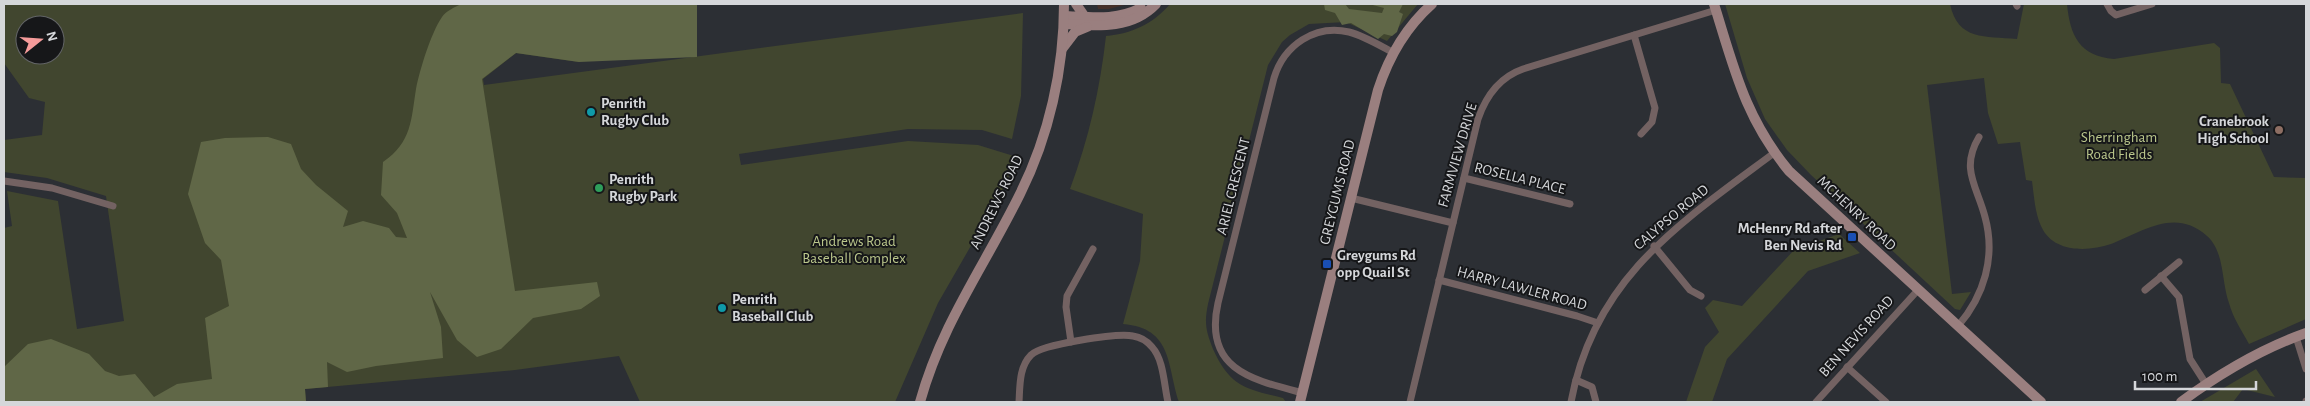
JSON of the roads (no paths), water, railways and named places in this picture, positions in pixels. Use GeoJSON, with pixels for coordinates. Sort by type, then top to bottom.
{"type":"FeatureCollection","features":[{"type":"Feature","properties":{"kind":"street","name":"ANDREWS ROAD"},"geometry":{"type":"LineString","coordinates":[[920,402],[944,334],[1005,224],[1031,167],[1053,99],[1062,49],[1064,4]]}},
{"type":"Feature","properties":{"kind":"street"},"geometry":{"type":"LineString","coordinates":[[1076,4],[1085,17]]}},
{"type":"Feature","properties":{"kind":"street"},"geometry":{"type":"LineString","coordinates":[[1064,20],[1085,17],[1117,17],[1134,12],[1148,4]]}},
{"type":"Feature","properties":{"kind":"street"},"geometry":{"type":"LineString","coordinates":[[1064,20],[1093,25],[1109,25],[1130,21],[1142,15],[1156,4]]}},
{"type":"Feature","properties":{"kind":"street","name":"GREYGUMS ROAD"},"geometry":{"type":"LineString","coordinates":[[1301,398],[1378,90],[1392,52],[1412,24],[1432,4]]}},
{"type":"Feature","properties":{"kind":"street"},"geometry":{"type":"LineString","coordinates":[[2107,4],[2110,11],[2116,15],[2152,4]]}},
{"type":"Feature","properties":{"kind":"street","name":"FARMVIEW DRIVE"},"geometry":{"type":"LineString","coordinates":[[1410,402],[1480,114],[1488,97],[1503,80],[1523,68],[1715,7]]}},
{"type":"Feature","properties":{"kind":"street","name":"MCHENRY ROAD"},"geometry":{"type":"LineString","coordinates":[[1715,7],[1743,96],[1759,129],[1774,153],[1790,171],[2041,402]]}},
{"type":"Feature","properties":{"kind":"street"},"geometry":{"type":"LineString","coordinates":[[1062,49],[1075,32],[1093,25]]}},
{"type":"Feature","properties":{"kind":"street","name":"ARIEL CRESCENT"},"geometry":{"type":"LineString","coordinates":[[1301,398],[1242,374],[1225,356],[1219,345],[1216,328],[1218,304],[1274,78],[1281,60],[1294,45],[1306,37],[1323,32],[1341,31],[1355,34],[1392,52]]}},
{"type":"Feature","properties":{"kind":"street"},"geometry":{"type":"LineString","coordinates":[[1634,34],[1655,108],[1652,122],[1641,134]]}},
{"type":"Feature","properties":{"kind":"street"},"geometry":{"type":"LineString","coordinates":[[1958,326],[1972,309],[1981,289],[1989,255],[1987,225],[1969,168],[1972,148],[1979,137]]}},
{"type":"Feature","properties":{"kind":"street","name":"CALYPSO ROAD"},"geometry":{"type":"LineString","coordinates":[[1571,402],[1576,380],[1598,323],[1616,292],[1654,246],[1682,222],[1774,153]]}},
{"type":"Feature","properties":{"kind":"street","name":"ROSELLA PLACE"},"geometry":{"type":"LineString","coordinates":[[1464,178],[1570,204]]}},
{"type":"Feature","properties":{"kind":"street"},"geometry":{"type":"LineString","coordinates":[[4,181],[52,188],[113,206]]}},
{"type":"Feature","properties":{"kind":"street"},"geometry":{"type":"LineString","coordinates":[[1351,198],[1453,223]]}},
{"type":"Feature","properties":{"kind":"street"},"geometry":{"type":"LineString","coordinates":[[1654,246],[1690,290],[1701,296]]}},
{"type":"Feature","properties":{"kind":"street"},"geometry":{"type":"LineString","coordinates":[[1071,342],[1066,307],[1067,296],[1093,249]]}},
{"type":"Feature","properties":{"kind":"street"},"geometry":{"type":"LineString","coordinates":[[2145,290],[2179,262]]}},
{"type":"Feature","properties":{"kind":"street"},"geometry":{"type":"LineString","coordinates":[[2161,276],[2179,297],[2190,359],[2206,384]]}},
{"type":"Feature","properties":{"kind":"street","name":"HARRY LAWLER ROAD"},"geometry":{"type":"LineString","coordinates":[[1439,280],[1598,323]]}},
{"type":"Feature","properties":{"kind":"street","name":"BEN NEVIS ROAD"},"geometry":{"type":"LineString","coordinates":[[1816,402],[1918,290]]}},
{"type":"Feature","properties":{"kind":"street"},"geometry":{"type":"LineString","coordinates":[[1019,402],[1022,371],[1030,356],[1043,348],[1122,335],[1131,335],[1144,340],[1152,346],[1158,356],[1168,402]]}},
{"type":"Feature","properties":{"kind":"street"},"geometry":{"type":"LineString","coordinates":[[2181,402],[2206,384],[2251,358],[2301,335],[2306,369]]}},
{"type":"Feature","properties":{"kind":"street"},"geometry":{"type":"LineString","coordinates":[[1847,367],[1886,402]]}},
{"type":"Feature","properties":{"kind":"street"},"geometry":{"type":"LineString","coordinates":[[1576,380],[1592,386],[1596,402]]}},
{"type":"Feature","properties":{"kind":"place","name":"Penrith Rugby Club"},"geometry":{"type":"Point","coordinates":[591,112]}},
{"type":"Feature","properties":{"kind":"place","name":"Cranebrook High School"},"geometry":{"type":"Point","coordinates":[2279,130]}},
{"type":"Feature","properties":{"kind":"place","name":"Penrith Rugby Park"},"geometry":{"type":"Point","coordinates":[599,188]}},
{"type":"Feature","properties":{"kind":"place","name":"McHenry Rd after Ben Nevis Rd"},"geometry":{"type":"Point","coordinates":[1852,237]}},
{"type":"Feature","properties":{"kind":"place","name":"Greygums Rd opp Quail St"},"geometry":{"type":"Point","coordinates":[1327,264]}},
{"type":"Feature","properties":{"kind":"place","name":"Penrith Baseball Club"},"geometry":{"type":"Point","coordinates":[722,308]}},
{"type":"Feature","properties":{"kind":"park label","name":"Sherringham Road Fields"},"geometry":{"type":"Point","coordinates":[2119,146]}},
{"type":"Feature","properties":{"kind":"park label","name":"Andrews Road Baseball Complex"},"geometry":{"type":"Point","coordinates":[854,250]}}]}
